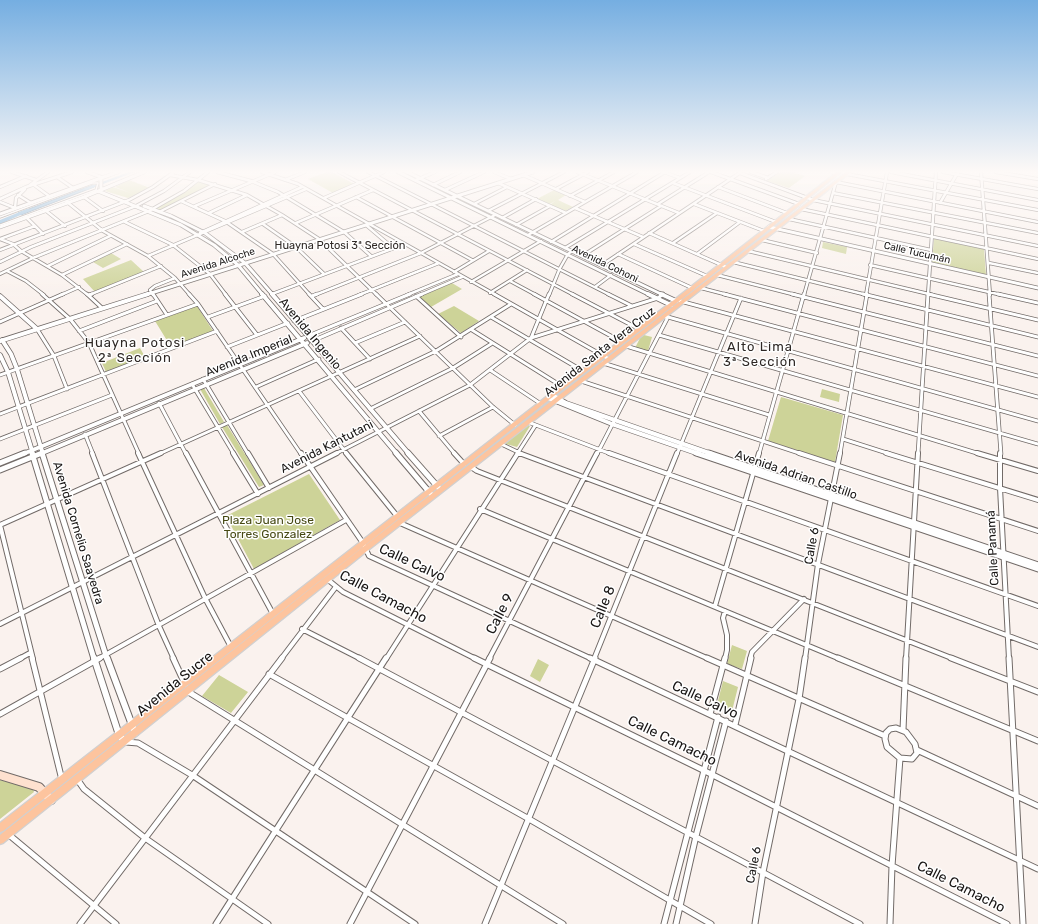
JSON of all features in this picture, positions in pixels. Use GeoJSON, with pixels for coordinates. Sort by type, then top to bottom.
{"type":"FeatureCollection","features":[{"type":"Feature","properties":{"kind":"main road","name":"Avenida Santa Vera Cruz"},"geometry":{"type":"LineString","coordinates":[[439,488],[464,464],[604,356],[667,316],[676,301],[784,215]]}},
{"type":"Feature","properties":{"kind":"main road","name":"Avenida Santa Vera Cruz"},"geometry":{"type":"LineString","coordinates":[[364,546],[439,488],[471,467],[609,359],[639,329],[682,302],[794,215]]}},
{"type":"Feature","properties":{"kind":"main road","name":"Avenida Sucre"},"geometry":{"type":"LineString","coordinates":[[3,830],[50,800],[327,580],[364,546]]}},
{"type":"Feature","properties":{"kind":"main road","name":"Avenida Sucre"},"geometry":{"type":"LineString","coordinates":[[0,840],[3,830],[46,792],[272,614],[364,546]]}},
{"type":"Feature","properties":{"kind":"main road"},"geometry":{"type":"LineString","coordinates":[[0,775],[39,787],[46,792],[50,800]]}},
{"type":"Feature","properties":{"kind":"street"},"geometry":{"type":"LineString","coordinates":[[0,226],[29,215]]}},
{"type":"Feature","properties":{"kind":"street"},"geometry":{"type":"LineString","coordinates":[[0,226],[31,215]]}},
{"type":"Feature","properties":{"kind":"street"},"geometry":{"type":"LineString","coordinates":[[51,215],[65,226]]}},
{"type":"Feature","properties":{"kind":"street","name":"Calle Calvo"},"geometry":{"type":"LineString","coordinates":[[83,215],[110,236],[148,256],[161,266],[175,278],[198,304],[208,317],[226,347],[256,387],[364,546],[369,556],[433,584],[509,621],[718,717],[1038,869]]}},
{"type":"Feature","properties":{"kind":"street"},"geometry":{"type":"LineString","coordinates":[[0,250],[93,215]]}},
{"type":"Feature","properties":{"kind":"street"},"geometry":{"type":"LineString","coordinates":[[0,262],[21,252],[114,215]]}},
{"type":"Feature","properties":{"kind":"street"},"geometry":{"type":"LineString","coordinates":[[0,274],[33,258],[103,231],[139,215]]}},
{"type":"Feature","properties":{"kind":"street","name":"Avenida Ingenio"},"geometry":{"type":"LineString","coordinates":[[160,215],[198,235],[228,255],[238,265],[319,359],[378,432],[431,494]]}},
{"type":"Feature","properties":{"kind":"street","name":"Avenida Ingenio"},"geometry":{"type":"LineString","coordinates":[[166,215],[203,232],[245,263],[439,488]]}},
{"type":"Feature","properties":{"kind":"street"},"geometry":{"type":"LineString","coordinates":[[213,215],[242,232],[272,254],[323,309]]}},
{"type":"Feature","properties":{"kind":"street"},"geometry":{"type":"LineString","coordinates":[[148,256],[198,235],[224,221],[239,215]]}},
{"type":"Feature","properties":{"kind":"street"},"geometry":{"type":"LineString","coordinates":[[203,232],[245,215]]}},
{"type":"Feature","properties":{"kind":"street"},"geometry":{"type":"LineString","coordinates":[[282,215],[319,240],[493,407],[514,425]]}},
{"type":"Feature","properties":{"kind":"street"},"geometry":{"type":"LineString","coordinates":[[242,232],[282,215]]}},
{"type":"Feature","properties":{"kind":"street"},"geometry":{"type":"LineString","coordinates":[[296,223],[314,215]]}},
{"type":"Feature","properties":{"kind":"street"},"geometry":{"type":"LineString","coordinates":[[319,215],[344,232],[371,256]]}},
{"type":"Feature","properties":{"kind":"street"},"geometry":{"type":"LineString","coordinates":[[352,215],[609,359]]}},
{"type":"Feature","properties":{"kind":"street"},"geometry":{"type":"LineString","coordinates":[[389,215],[472,260]]}},
{"type":"Feature","properties":{"kind":"street","name":"Avenida Alcoche"},"geometry":{"type":"LineString","coordinates":[[1,340],[397,215]]}},
{"type":"Feature","properties":{"kind":"street"},"geometry":{"type":"LineString","coordinates":[[422,215],[639,329]]}},
{"type":"Feature","properties":{"kind":"street"},"geometry":{"type":"LineString","coordinates":[[455,215],[632,306]]}},
{"type":"Feature","properties":{"kind":"street","name":"Avenida Cohoni"},"geometry":{"type":"LineString","coordinates":[[487,215],[674,306]]}},
{"type":"Feature","properties":{"kind":"street"},"geometry":{"type":"LineString","coordinates":[[312,296],[421,253],[495,215]]}},
{"type":"Feature","properties":{"kind":"street","name":"Avenida Cohoni"},"geometry":{"type":"LineString","coordinates":[[495,215],[676,301],[1038,397]]}},
{"type":"Feature","properties":{"kind":"street"},"geometry":{"type":"LineString","coordinates":[[502,218],[507,215]]}},
{"type":"Feature","properties":{"kind":"street"},"geometry":{"type":"LineString","coordinates":[[516,225],[534,215]]}},
{"type":"Feature","properties":{"kind":"street"},"geometry":{"type":"LineString","coordinates":[[528,235],[563,215]]}},
{"type":"Feature","properties":{"kind":"street"},"geometry":{"type":"LineString","coordinates":[[566,248],[619,215]]}},
{"type":"Feature","properties":{"kind":"street"},"geometry":{"type":"LineString","coordinates":[[582,256],[644,215]]}},
{"type":"Feature","properties":{"kind":"street"},"geometry":{"type":"LineString","coordinates":[[599,269],[602,265],[676,215]]}},
{"type":"Feature","properties":{"kind":"street"},"geometry":{"type":"LineString","coordinates":[[673,243],[714,215]]}},
{"type":"Feature","properties":{"kind":"street"},"geometry":{"type":"LineString","coordinates":[[722,215],[764,231]]}},
{"type":"Feature","properties":{"kind":"street"},"geometry":{"type":"LineString","coordinates":[[758,215],[776,222]]}},
{"type":"Feature","properties":{"kind":"street"},"geometry":{"type":"LineString","coordinates":[[715,606],[724,568],[828,215]]}},
{"type":"Feature","properties":{"kind":"street"},"geometry":{"type":"LineString","coordinates":[[829,215],[1038,259]]}},
{"type":"Feature","properties":{"kind":"street","name":"Calle 6"},"geometry":{"type":"LineString","coordinates":[[755,924],[763,872],[787,750],[799,699],[818,564],[843,439],[853,369],[861,330],[865,295],[880,215]]}},
{"type":"Feature","properties":{"kind":"street"},"geometry":{"type":"LineString","coordinates":[[890,215],[1038,246]]}},
{"type":"Feature","properties":{"kind":"street"},"geometry":{"type":"LineString","coordinates":[[903,730],[904,684],[917,491],[932,215]]}},
{"type":"Feature","properties":{"kind":"street"},"geometry":{"type":"LineString","coordinates":[[944,215],[1038,234]]}},
{"type":"Feature","properties":{"kind":"street","name":"Calle Panamá"},"geometry":{"type":"LineString","coordinates":[[984,215],[1001,460],[1000,488],[1023,924]]}},
{"type":"Feature","properties":{"kind":"street"},"geometry":{"type":"LineString","coordinates":[[1004,215],[1038,222]]}},
{"type":"Feature","properties":{"kind":"street"},"geometry":{"type":"LineString","coordinates":[[551,242],[593,216],[643,237]]}},
{"type":"Feature","properties":{"kind":"street"},"geometry":{"type":"LineString","coordinates":[[26,217],[43,234]]}},
{"type":"Feature","properties":{"kind":"street"},"geometry":{"type":"LineString","coordinates":[[789,219],[931,250]]}},
{"type":"Feature","properties":{"kind":"street"},"geometry":{"type":"LineString","coordinates":[[124,222],[173,245],[210,274],[257,335]]}},
{"type":"Feature","properties":{"kind":"street"},"geometry":{"type":"LineString","coordinates":[[696,254],[740,222]]}},
{"type":"Feature","properties":{"kind":"street"},"geometry":{"type":"LineString","coordinates":[[263,224],[296,247],[324,274]]}},
{"type":"Feature","properties":{"kind":"street"},"geometry":{"type":"LineString","coordinates":[[368,224],[393,248]]}},
{"type":"Feature","properties":{"kind":"street"},"geometry":{"type":"LineString","coordinates":[[0,239],[36,226]]}},
{"type":"Feature","properties":{"kind":"street","name":"Calle Tucumán"},"geometry":{"type":"LineString","coordinates":[[769,227],[1038,288]]}},
{"type":"Feature","properties":{"kind":"street"},"geometry":{"type":"LineString","coordinates":[[649,233],[726,268]]}},
{"type":"Feature","properties":{"kind":"street"},"geometry":{"type":"LineString","coordinates":[[48,266],[110,236]]}},
{"type":"Feature","properties":{"kind":"street"},"geometry":{"type":"LineString","coordinates":[[0,239],[13,244],[21,252],[62,275],[89,295],[102,308]]}},
{"type":"Feature","properties":{"kind":"street"},"geometry":{"type":"LineString","coordinates":[[762,240],[816,253]]}},
{"type":"Feature","properties":{"kind":"street"},"geometry":{"type":"LineString","coordinates":[[471,282],[541,241]]}},
{"type":"Feature","properties":{"kind":"street"},"geometry":{"type":"LineString","coordinates":[[62,275],[127,244]]}},
{"type":"Feature","properties":{"kind":"street"},"geometry":{"type":"LineString","coordinates":[[272,294],[405,244]]}},
{"type":"Feature","properties":{"kind":"street"},"geometry":{"type":"LineString","coordinates":[[634,244],[707,276]]}},
{"type":"Feature","properties":{"kind":"street"},"geometry":{"type":"LineString","coordinates":[[454,272],[489,251]]}},
{"type":"Feature","properties":{"kind":"street"},"geometry":{"type":"LineString","coordinates":[[530,339],[560,268],[568,254],[572,251]]}},
{"type":"Feature","properties":{"kind":"street"},"geometry":{"type":"LineString","coordinates":[[748,251],[1038,320]]}},
{"type":"Feature","properties":{"kind":"street"},"geometry":{"type":"LineString","coordinates":[[618,254],[692,288]]}},
{"type":"Feature","properties":{"kind":"street"},"geometry":{"type":"LineString","coordinates":[[733,262],[992,327],[1038,337]]}},
{"type":"Feature","properties":{"kind":"street"},"geometry":{"type":"LineString","coordinates":[[294,320],[439,263]]}},
{"type":"Feature","properties":{"kind":"street"},"geometry":{"type":"LineString","coordinates":[[988,263],[1038,274]]}},
{"type":"Feature","properties":{"kind":"street"},"geometry":{"type":"LineString","coordinates":[[594,267],[602,265]]}},
{"type":"Feature","properties":{"kind":"street"},"geometry":{"type":"LineString","coordinates":[[870,265],[1038,303]]}},
{"type":"Feature","properties":{"kind":"street"},"geometry":{"type":"LineString","coordinates":[[89,295],[161,266]]}},
{"type":"Feature","properties":{"kind":"street"},"geometry":{"type":"LineString","coordinates":[[490,293],[527,270]]}},
{"type":"Feature","properties":{"kind":"street"},"geometry":{"type":"LineString","coordinates":[[7,271],[26,281],[50,300],[70,319],[89,343],[122,419],[205,598],[231,647]]}},
{"type":"Feature","properties":{"kind":"street","name":"Avenida Imperial"},"geometry":{"type":"LineString","coordinates":[[0,463],[458,274]]}},
{"type":"Feature","properties":{"kind":"street"},"geometry":{"type":"LineString","coordinates":[[595,286],[611,275]]}},
{"type":"Feature","properties":{"kind":"street"},"geometry":{"type":"LineString","coordinates":[[717,275],[1038,356]]}},
{"type":"Feature","properties":{"kind":"street","name":"Avenida Imperial"},"geometry":{"type":"LineString","coordinates":[[0,470],[242,368],[391,308],[462,277]]}},
{"type":"Feature","properties":{"kind":"street"},"geometry":{"type":"LineString","coordinates":[[167,315],[151,293],[151,288],[175,278]]}},
{"type":"Feature","properties":{"kind":"street"},"geometry":{"type":"LineString","coordinates":[[510,281],[585,321],[624,344],[649,354],[1038,471]]}},
{"type":"Feature","properties":{"kind":"street"},"geometry":{"type":"LineString","coordinates":[[0,322],[79,287]]}},
{"type":"Feature","properties":{"kind":"street"},"geometry":{"type":"LineString","coordinates":[[701,288],[1038,376]]}},
{"type":"Feature","properties":{"kind":"street"},"geometry":{"type":"LineString","coordinates":[[412,293],[461,337]]}},
{"type":"Feature","properties":{"kind":"street","name":"Avenida Kantutani"},"geometry":{"type":"LineString","coordinates":[[0,624],[470,385],[530,339],[658,298],[663,294]]}},
{"type":"Feature","properties":{"kind":"street"},"geometry":{"type":"LineString","coordinates":[[0,296],[21,313],[37,329],[54,356],[67,389]]}},
{"type":"Feature","properties":{"kind":"street"},"geometry":{"type":"LineString","coordinates":[[208,317],[265,296]]}},
{"type":"Feature","properties":{"kind":"street","name":"Calle 8"},"geometry":{"type":"LineString","coordinates":[[485,924],[554,760],[643,536],[741,298]]}},
{"type":"Feature","properties":{"kind":"street"},"geometry":{"type":"LineString","coordinates":[[79,331],[157,301]]}},
{"type":"Feature","properties":{"kind":"street"},"geometry":{"type":"LineString","coordinates":[[0,375],[198,304]]}},
{"type":"Feature","properties":{"kind":"street"},"geometry":{"type":"LineString","coordinates":[[354,390],[436,351],[461,337],[511,304]]}},
{"type":"Feature","properties":{"kind":"street"},"geometry":{"type":"LineString","coordinates":[[667,316],[1038,421]]}},
{"type":"Feature","properties":{"kind":"street","name":"Calle 9"},"geometry":{"type":"LineString","coordinates":[[350,924],[600,449],[659,335],[667,316]]}},
{"type":"Feature","properties":{"kind":"street"},"geometry":{"type":"LineString","coordinates":[[491,317],[583,372]]}},
{"type":"Feature","properties":{"kind":"street"},"geometry":{"type":"LineString","coordinates":[[356,343],[405,322]]}},
{"type":"Feature","properties":{"kind":"street"},"geometry":{"type":"LineString","coordinates":[[226,347],[288,323]]}},
{"type":"Feature","properties":{"kind":"street"},"geometry":{"type":"LineString","coordinates":[[341,328],[370,359]]}},
{"type":"Feature","properties":{"kind":"street"},"geometry":{"type":"LineString","coordinates":[[472,330],[491,344],[563,387]]}},
{"type":"Feature","properties":{"kind":"street"},"geometry":{"type":"LineString","coordinates":[[0,414],[217,331]]}},
{"type":"Feature","properties":{"kind":"street"},"geometry":{"type":"LineString","coordinates":[[659,335],[1038,444]]}},
{"type":"Feature","properties":{"kind":"street"},"geometry":{"type":"LineString","coordinates":[[64,788],[0,525],[420,336]]}},
{"type":"Feature","properties":{"kind":"street","name":"Avenida Cornelio Saavedra"},"geometry":{"type":"LineString","coordinates":[[1,340],[11,354],[17,369],[106,655],[135,732]]}},
{"type":"Feature","properties":{"kind":"street"},"geometry":{"type":"LineString","coordinates":[[370,409],[453,368],[491,344]]}},
{"type":"Feature","properties":{"kind":"street","name":"Avenida Cornelio Saavedra"},"geometry":{"type":"LineString","coordinates":[[0,355],[8,372],[95,661],[119,735],[124,741]]}},
{"type":"Feature","properties":{"kind":"street"},"geometry":{"type":"LineString","coordinates":[[256,387],[319,359]]}},
{"type":"Feature","properties":{"kind":"street"},"geometry":{"type":"LineString","coordinates":[[603,363],[769,415]]}},
{"type":"Feature","properties":{"kind":"street"},"geometry":{"type":"LineString","coordinates":[[490,370],[541,404]]}},
{"type":"Feature","properties":{"kind":"street"},"geometry":{"type":"LineString","coordinates":[[202,380],[269,488]]}},
{"type":"Feature","properties":{"kind":"street"},"geometry":{"type":"LineString","coordinates":[[581,381],[1038,531]]}},
{"type":"Feature","properties":{"kind":"street"},"geometry":{"type":"LineString","coordinates":[[192,384],[258,494]]}},
{"type":"Feature","properties":{"kind":"street"},"geometry":{"type":"LineString","coordinates":[[299,391],[399,520],[455,549],[885,736]]}},
{"type":"Feature","properties":{"kind":"street"},"geometry":{"type":"LineString","coordinates":[[0,439],[112,394]]}},
{"type":"Feature","properties":{"kind":"street","name":"Avenida Adrian Castillo"},"geometry":{"type":"LineString","coordinates":[[550,397],[613,422],[915,524],[1004,555],[1038,569]]}},
{"type":"Feature","properties":{"kind":"street"},"geometry":{"type":"LineString","coordinates":[[159,403],[272,614]]}},
{"type":"Feature","properties":{"kind":"street"},"geometry":{"type":"LineString","coordinates":[[439,436],[493,407]]}},
{"type":"Feature","properties":{"kind":"street"},"geometry":{"type":"LineString","coordinates":[[418,411],[464,464]]}},
{"type":"Feature","properties":{"kind":"street"},"geometry":{"type":"LineString","coordinates":[[528,422],[535,426],[668,475],[825,529],[912,562],[1038,606]]}},
{"type":"Feature","properties":{"kind":"street"},"geometry":{"type":"LineString","coordinates":[[216,924],[499,479],[535,426]]}},
{"type":"Feature","properties":{"kind":"street"},"geometry":{"type":"LineString","coordinates":[[85,434],[158,626],[185,683],[186,691],[402,826],[502,885],[563,924]]}},
{"type":"Feature","properties":{"kind":"street"},"geometry":{"type":"LineString","coordinates":[[843,439],[1038,500]]}},
{"type":"Feature","properties":{"kind":"street"},"geometry":{"type":"LineString","coordinates":[[501,444],[518,452],[1038,647]]}},
{"type":"Feature","properties":{"kind":"street"},"geometry":{"type":"LineString","coordinates":[[471,467],[1038,692]]}},
{"type":"Feature","properties":{"kind":"street"},"geometry":{"type":"LineString","coordinates":[[480,510],[904,684],[1038,741]]}},
{"type":"Feature","properties":{"kind":"street"},"geometry":{"type":"LineString","coordinates":[[0,714],[346,520]]}},
{"type":"Feature","properties":{"kind":"street","name":"Avenida Adrian Castillo"},"geometry":{"type":"LineString","coordinates":[[1004,555],[1038,564]]}},
{"type":"Feature","properties":{"kind":"street","name":"Calle Camacho"},"geometry":{"type":"LineString","coordinates":[[327,580],[335,588],[574,708],[712,774],[1007,924]]}},
{"type":"Feature","properties":{"kind":"street"},"geometry":{"type":"LineString","coordinates":[[80,924],[302,629],[335,588]]}},
{"type":"Feature","properties":{"kind":"street"},"geometry":{"type":"LineString","coordinates":[[735,725],[752,652],[804,599]]}},
{"type":"Feature","properties":{"kind":"street"},"geometry":{"type":"LineString","coordinates":[[710,714],[728,642],[723,618],[725,611]]}},
{"type":"Feature","properties":{"kind":"street"},"geometry":{"type":"LineString","coordinates":[[302,629],[554,760],[860,924]]}},
{"type":"Feature","properties":{"kind":"street"},"geometry":{"type":"LineString","coordinates":[[0,669],[30,653]]}},
{"type":"Feature","properties":{"kind":"street"},"geometry":{"type":"LineString","coordinates":[[269,674],[529,819],[711,924]]}},
{"type":"Feature","properties":{"kind":"street"},"geometry":{"type":"LineString","coordinates":[[664,924],[718,717]]}},
{"type":"Feature","properties":{"kind":"street"},"geometry":{"type":"LineString","coordinates":[[676,924],[696,836],[726,721]]}},
{"type":"Feature","properties":{"kind":"street"},"geometry":{"type":"LineString","coordinates":[[893,729],[903,730],[914,741],[917,750],[916,756],[912,759],[900,758],[887,747],[885,736],[888,731],[893,729]]}},
{"type":"Feature","properties":{"kind":"street"},"geometry":{"type":"LineString","coordinates":[[135,732],[138,743]]}},
{"type":"Feature","properties":{"kind":"street"},"geometry":{"type":"LineString","coordinates":[[124,741],[138,743],[192,776],[275,830],[366,893],[415,924]]}},
{"type":"Feature","properties":{"kind":"street"},"geometry":{"type":"LineString","coordinates":[[917,750],[1038,806]]}},
{"type":"Feature","properties":{"kind":"street"},"geometry":{"type":"LineString","coordinates":[[890,924],[892,866],[898,802],[900,758]]}},
{"type":"Feature","properties":{"kind":"street"},"geometry":{"type":"LineString","coordinates":[[77,778],[84,789],[145,838],[268,924]]}},
{"type":"Feature","properties":{"kind":"street"},"geometry":{"type":"LineString","coordinates":[[3,830],[116,924]]}},
{"type":"Feature","properties":{"kind":"green space"},"geometry":{"type":"Polygon","coordinates":[[[934,238],[984,249],[986,275],[932,263],[934,238]]]}},
{"type":"Feature","properties":{"kind":"green space"},"geometry":{"type":"Polygon","coordinates":[[[823,242],[847,247],[846,254],[822,248],[823,242]]]}},
{"type":"Feature","properties":{"kind":"green space"},"geometry":{"type":"Polygon","coordinates":[[[111,253],[121,259],[103,268],[93,262],[111,253]]]}},
{"type":"Feature","properties":{"kind":"green space"},"geometry":{"type":"Polygon","coordinates":[[[131,260],[144,272],[95,292],[83,279],[131,260]]]}},
{"type":"Feature","properties":{"kind":"green space"},"geometry":{"type":"Polygon","coordinates":[[[452,283],[462,289],[431,307],[419,297],[452,283]]]}},
{"type":"Feature","properties":{"kind":"green space"},"geometry":{"type":"Polygon","coordinates":[[[197,306],[213,331],[171,347],[155,321],[197,306]]]}},
{"type":"Feature","properties":{"kind":"green space"},"geometry":{"type":"Polygon","coordinates":[[[454,306],[479,321],[461,333],[438,314],[454,306]]]}},
{"type":"Feature","properties":{"kind":"green space"},"geometry":{"type":"Polygon","coordinates":[[[644,335],[652,337],[648,351],[635,348],[641,336],[644,335]]]}},
{"type":"Feature","properties":{"kind":"green space"},"geometry":{"type":"Polygon","coordinates":[[[140,348],[145,357],[106,372],[102,363],[140,348]]]}},
{"type":"Feature","properties":{"kind":"green space"},"geometry":{"type":"Polygon","coordinates":[[[204,388],[224,422],[220,424],[200,389],[204,388]]]}},
{"type":"Feature","properties":{"kind":"green space"},"geometry":{"type":"Polygon","coordinates":[[[822,389],[840,394],[839,402],[820,397],[822,389]]]}},
{"type":"Feature","properties":{"kind":"green space"},"geometry":{"type":"Polygon","coordinates":[[[781,397],[843,415],[835,462],[768,441],[781,397]]]}},
{"type":"Feature","properties":{"kind":"green space"},"geometry":{"type":"Polygon","coordinates":[[[227,425],[264,485],[259,487],[222,427],[227,425]]]}},
{"type":"Feature","properties":{"kind":"green space"},"geometry":{"type":"Polygon","coordinates":[[[528,425],[530,426],[517,447],[505,443],[528,425]]]}},
{"type":"Feature","properties":{"kind":"green space","name":"Plaza Juan Jose Torres Gonzalez"},"geometry":{"type":"Polygon","coordinates":[[[309,474],[340,520],[254,569],[226,516],[309,474]]]}},
{"type":"Feature","properties":{"kind":"green space"},"geometry":{"type":"Polygon","coordinates":[[[732,645],[747,651],[742,669],[727,664],[732,645]]]}},
{"type":"Feature","properties":{"kind":"green space"},"geometry":{"type":"Polygon","coordinates":[[[538,659],[549,665],[540,682],[530,676],[538,659]]]}},
{"type":"Feature","properties":{"kind":"green space"},"geometry":{"type":"Polygon","coordinates":[[[219,675],[248,692],[231,713],[202,696],[219,675]]]}},
{"type":"Feature","properties":{"kind":"green space"},"geometry":{"type":"Polygon","coordinates":[[[723,681],[738,687],[732,711],[717,705],[723,681]]]}},
{"type":"Feature","properties":{"kind":"green space"},"geometry":{"type":"Polygon","coordinates":[[[0,780],[33,789],[34,792],[0,819],[0,780]]]}},
{"type":"Feature","properties":{"kind":"waterway"},"geometry":{"type":"LineString","coordinates":[[0,222],[17,215]]}},
{"type":"Feature","properties":{"kind":"district","name":"Huayna Potosi 3ª Sección"},"geometry":{"type":"Point","coordinates":[340,246]}},
{"type":"Feature","properties":{"kind":"district","name":"Huayna Potosi 2ª Sección"},"geometry":{"type":"Point","coordinates":[135,350]}},
{"type":"Feature","properties":{"kind":"district","name":"Alto Lima 3ª Sección"},"geometry":{"type":"Point","coordinates":[760,354]}}]}
